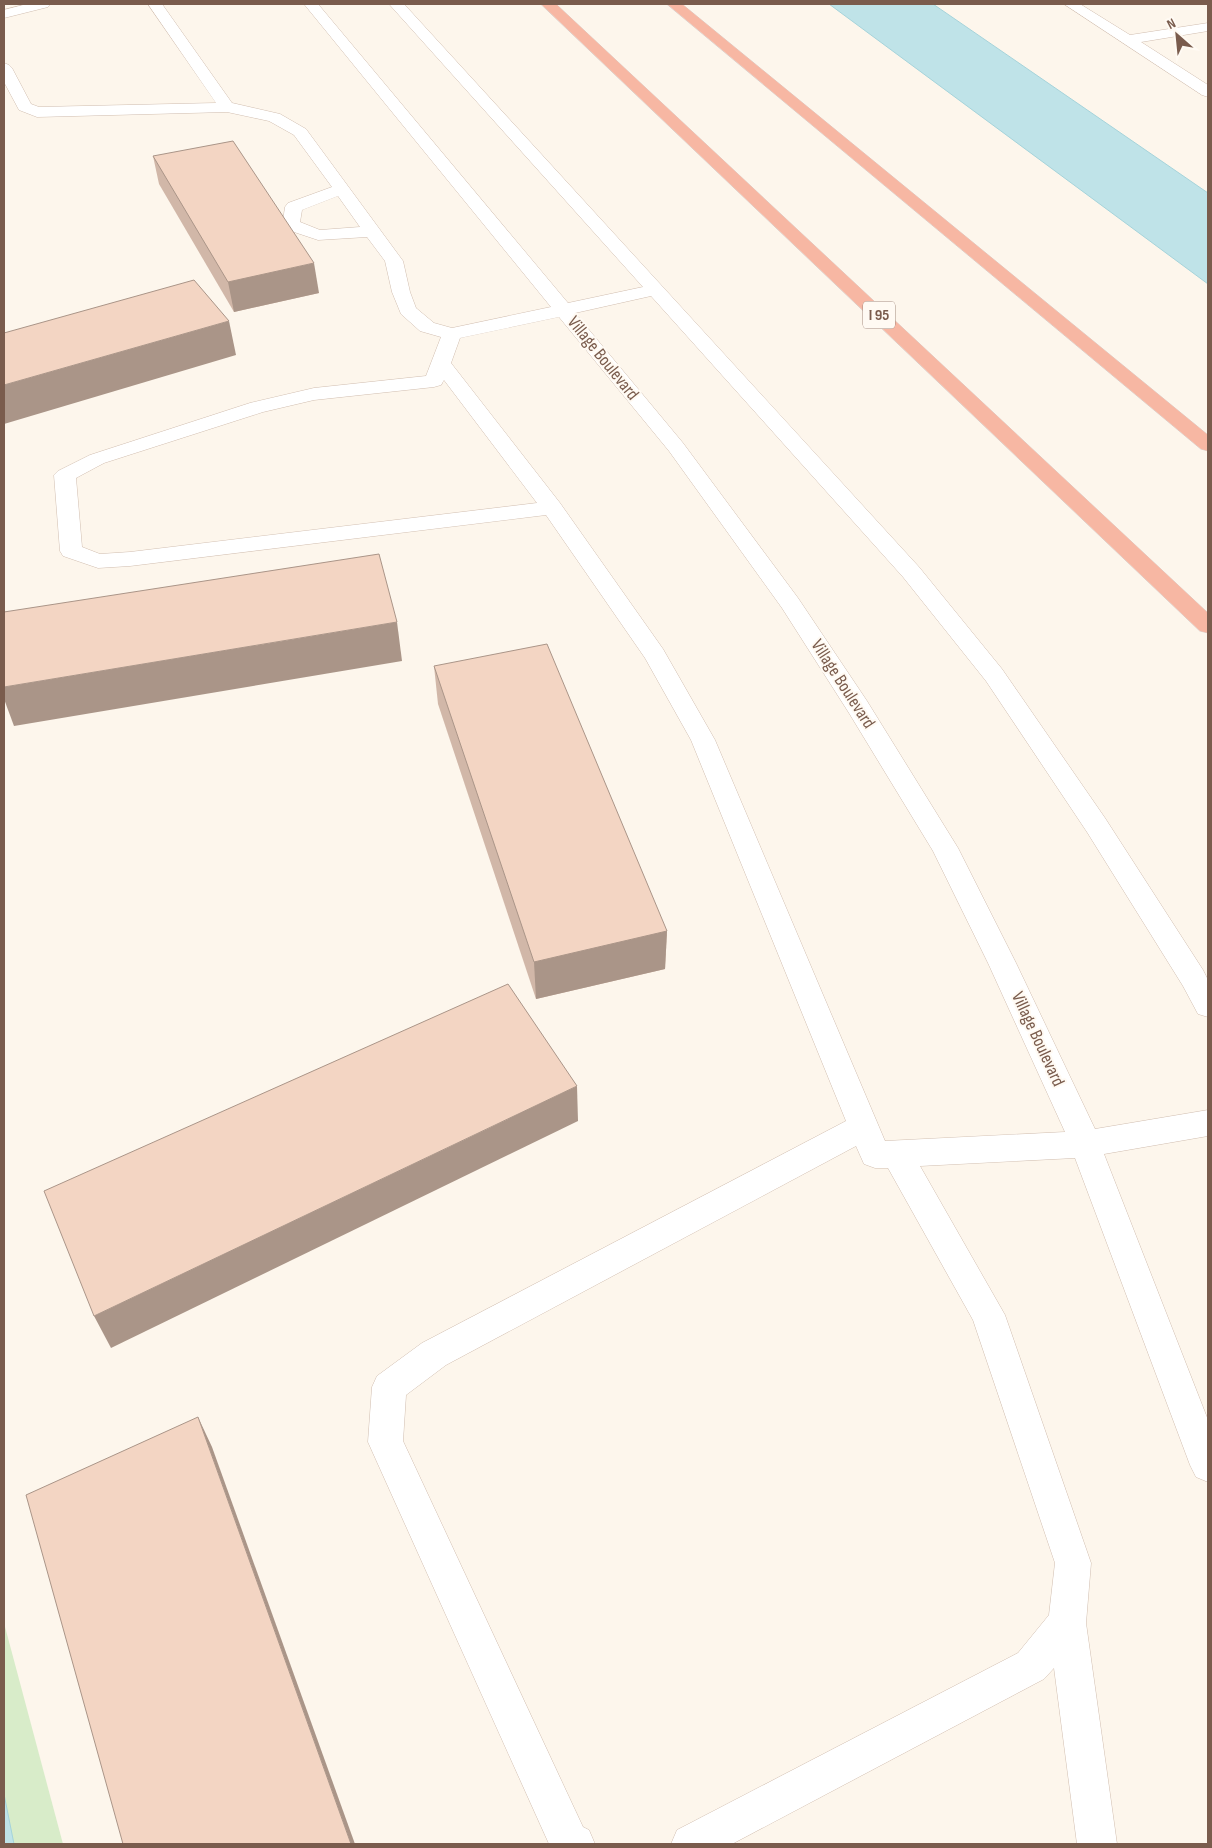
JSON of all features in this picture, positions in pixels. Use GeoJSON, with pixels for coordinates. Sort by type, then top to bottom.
{"type":"FeatureCollection","features":[{"type":"Feature","properties":{"kind":"highway","name":"I 95"},"geometry":{"type":"LineString","coordinates":[[548,4],[1208,626]]}},
{"type":"Feature","properties":{"kind":"highway"},"geometry":{"type":"LineString","coordinates":[[674,4],[1208,445]]}},
{"type":"Feature","properties":{"kind":"street"},"geometry":{"type":"LineString","coordinates":[[4,14],[43,4]]}},
{"type":"Feature","properties":{"kind":"street"},"geometry":{"type":"LineString","coordinates":[[155,4],[227,107]]}},
{"type":"Feature","properties":{"kind":"street","name":"Village Boulevard"},"geometry":{"type":"LineString","coordinates":[[311,4],[676,447],[790,603],[858,707],[945,848],[1002,962],[1076,1120],[1208,1465]]}},
{"type":"Feature","properties":{"kind":"street"},"geometry":{"type":"LineString","coordinates":[[396,4],[911,572],[994,675],[1096,825],[1193,978],[1208,1006]]}},
{"type":"Feature","properties":{"kind":"street"},"geometry":{"type":"LineString","coordinates":[[1071,4],[1208,92]]}},
{"type":"Feature","properties":{"kind":"street"},"geometry":{"type":"LineString","coordinates":[[1127,40],[1208,27]]}},
{"type":"Feature","properties":{"kind":"street"},"geometry":{"type":"LineString","coordinates":[[4,68],[24,107],[37,112],[227,107],[274,117],[300,132],[394,261],[401,292],[408,310],[427,327],[452,334],[655,290]]}},
{"type":"Feature","properties":{"kind":"street"},"geometry":{"type":"LineString","coordinates":[[342,189],[294,207],[294,224],[318,235],[372,231]]}},
{"type":"Feature","properties":{"kind":"street"},"geometry":{"type":"LineString","coordinates":[[452,334],[434,381],[314,394],[257,407],[97,459],[65,475],[71,551],[98,561],[130,560],[552,508]]}},
{"type":"Feature","properties":{"kind":"street"},"geometry":{"type":"LineString","coordinates":[[440,363],[552,508],[655,655],[704,740],[875,1155],[1084,1144],[1208,1123]]}},
{"type":"Feature","properties":{"kind":"street"},"geometry":{"type":"LineString","coordinates":[[575,1844],[569,1842],[385,1442],[389,1387],[434,1354],[863,1127]]}},
{"type":"Feature","properties":{"kind":"street"},"geometry":{"type":"LineString","coordinates":[[897,1154],[988,1315],[1073,1563],[1067,1623],[1097,1844]]}},
{"type":"Feature","properties":{"kind":"street"},"geometry":{"type":"LineString","coordinates":[[691,1844],[1031,1666],[1067,1623]]}},
{"type":"Feature","properties":{"kind":"green space"},"geometry":{"type":"Polygon","coordinates":[[[4,1623],[63,1844],[4,1844],[4,1623]]]}},
{"type":"Feature","properties":{"kind":"water"},"geometry":{"type":"Polygon","coordinates":[[[829,4],[933,4],[1208,193],[1208,284],[829,4]]]}},
{"type":"Feature","properties":{"kind":"water"},"geometry":{"type":"Polygon","coordinates":[[[4,1794],[14,1844],[4,1844],[4,1794]]]}},
{"type":"Feature","properties":{"kind":"building"},"geometry":{"type":"Polygon","coordinates":[[[233,141],[314,263],[228,282],[153,156],[233,141]]]}},
{"type":"Feature","properties":{"kind":"building"},"geometry":{"type":"Polygon","coordinates":[[[194,280],[229,321],[4,385],[4,333],[194,280]]]}},
{"type":"Feature","properties":{"kind":"building"},"geometry":{"type":"Polygon","coordinates":[[[379,554],[397,622],[4,687],[4,612],[379,554]]]}},
{"type":"Feature","properties":{"kind":"building"},"geometry":{"type":"Polygon","coordinates":[[[547,644],[667,931],[534,962],[434,666],[547,644]]]}},
{"type":"Feature","properties":{"kind":"building"},"geometry":{"type":"Polygon","coordinates":[[[508,984],[577,1086],[94,1316],[44,1191],[508,984]]]}},
{"type":"Feature","properties":{"kind":"building"},"geometry":{"type":"Polygon","coordinates":[[[198,1417],[351,1844],[123,1844],[26,1495],[198,1417]]]}}]}
